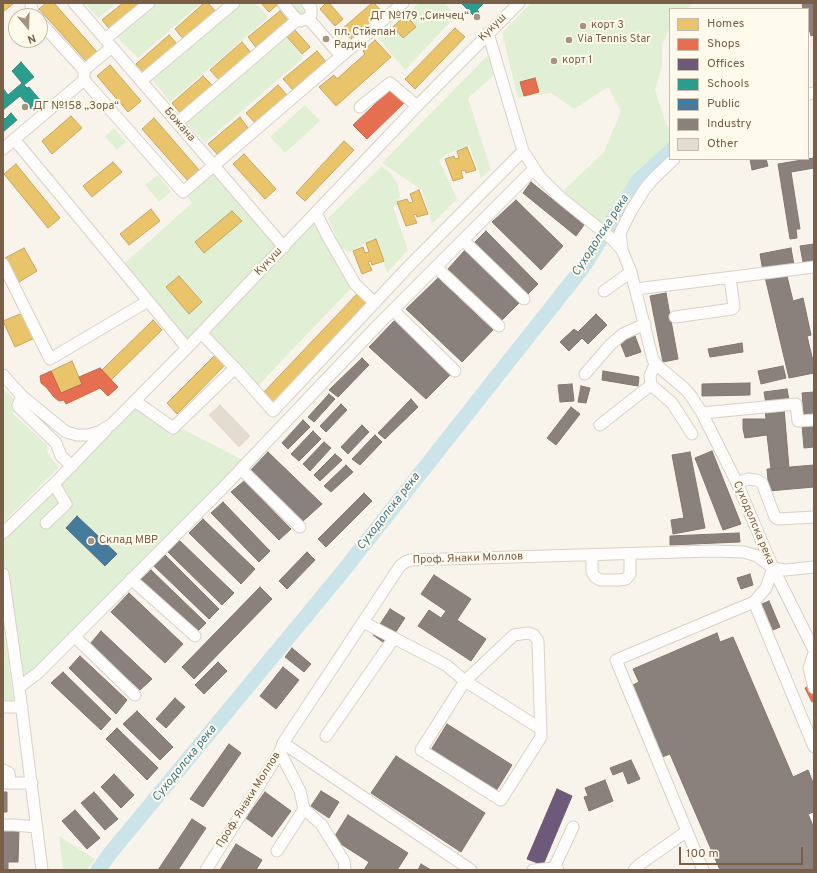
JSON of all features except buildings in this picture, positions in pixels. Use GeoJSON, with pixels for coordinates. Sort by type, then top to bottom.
{"type":"FeatureCollection","features":[{"type":"Feature","properties":{"kind":"street","name":"Божана"},"geometry":{"type":"LineString","coordinates":[[74,3],[284,247]]}},
{"type":"Feature","properties":{"kind":"street"},"geometry":{"type":"LineString","coordinates":[[3,149],[84,75],[108,43],[149,3]]}},
{"type":"Feature","properties":{"kind":"street"},"geometry":{"type":"LineString","coordinates":[[141,81],[234,3]]}},
{"type":"Feature","properties":{"kind":"street"},"geometry":{"type":"LineString","coordinates":[[283,3],[308,10],[341,56]]}},
{"type":"Feature","properties":{"kind":"street"},"geometry":{"type":"LineString","coordinates":[[48,32],[183,192],[404,3]]}},
{"type":"Feature","properties":{"kind":"street","name":"Кукуш"},"geometry":{"type":"LineString","coordinates":[[3,376],[22,396],[66,432],[77,435],[88,435],[99,432],[112,424],[284,247],[417,106],[519,3]]}},
{"type":"Feature","properties":{"kind":"street"},"geometry":{"type":"LineString","coordinates":[[177,123],[308,10]]}},
{"type":"Feature","properties":{"kind":"street"},"geometry":{"type":"LineString","coordinates":[[488,33],[523,151],[534,169],[560,197],[622,250]]}},
{"type":"Feature","properties":{"kind":"street"},"geometry":{"type":"LineString","coordinates":[[360,106],[390,82],[417,106]]}},
{"type":"Feature","properties":{"kind":"street"},"geometry":{"type":"LineString","coordinates":[[14,139],[187,348]]}},
{"type":"Feature","properties":{"kind":"street"},"geometry":{"type":"LineString","coordinates":[[206,338],[273,412],[317,363],[409,266],[523,151]]}},
{"type":"Feature","properties":{"kind":"street"},"geometry":{"type":"LineString","coordinates":[[673,160],[644,190],[628,216],[620,233],[622,250],[636,289],[655,364],[650,376],[651,385],[672,403],[692,434]]}},
{"type":"Feature","properties":{"kind":"street"},"geometry":{"type":"LineString","coordinates":[[20,687],[38,673],[241,469],[393,310],[534,169]]}},
{"type":"Feature","properties":{"kind":"street"},"geometry":{"type":"LineString","coordinates":[[316,213],[355,284],[375,303]]}},
{"type":"Feature","properties":{"kind":"street"},"geometry":{"type":"LineString","coordinates":[[463,240],[524,299]]}},
{"type":"Feature","properties":{"kind":"street"},"geometry":{"type":"LineString","coordinates":[[3,264],[50,359],[148,301]]}},
{"type":"Feature","properties":{"kind":"street"},"geometry":{"type":"LineString","coordinates":[[436,267],[499,326]]}},
{"type":"Feature","properties":{"kind":"street"},"geometry":{"type":"LineString","coordinates":[[636,289],[814,267]]}},
{"type":"Feature","properties":{"kind":"street"},"geometry":{"type":"LineString","coordinates":[[604,291],[631,272]]}},
{"type":"Feature","properties":{"kind":"street"},"geometry":{"type":"LineString","coordinates":[[675,317],[732,309],[734,307],[730,278]]}},
{"type":"Feature","properties":{"kind":"street"},"geometry":{"type":"LineString","coordinates":[[393,310],[455,370]]}},
{"type":"Feature","properties":{"kind":"street"},"geometry":{"type":"LineString","coordinates":[[585,374],[610,345],[623,334],[645,324]]}},
{"type":"Feature","properties":{"kind":"street","name":"Суходолска река"},"geometry":{"type":"LineString","coordinates":[[655,364],[685,388],[702,413],[736,483],[773,568],[814,650]]}},
{"type":"Feature","properties":{"kind":"street"},"geometry":{"type":"LineString","coordinates":[[135,401],[173,428],[234,368]]}},
{"type":"Feature","properties":{"kind":"street"},"geometry":{"type":"LineString","coordinates":[[600,425],[651,385]]}},
{"type":"Feature","properties":{"kind":"street"},"geometry":{"type":"LineString","coordinates":[[22,396],[18,405],[19,407],[54,440],[58,445],[61,456],[72,466]]}},
{"type":"Feature","properties":{"kind":"street"},"geometry":{"type":"LineString","coordinates":[[702,413],[796,404],[798,420],[814,420]]}},
{"type":"Feature","properties":{"kind":"street"},"geometry":{"type":"LineString","coordinates":[[3,533],[72,466],[112,424]]}},
{"type":"Feature","properties":{"kind":"street"},"geometry":{"type":"LineString","coordinates":[[241,469],[300,527]]}},
{"type":"Feature","properties":{"kind":"street"},"geometry":{"type":"LineString","coordinates":[[736,483],[748,480],[756,480],[762,483],[775,517],[778,519],[814,517]]}},
{"type":"Feature","properties":{"kind":"street"},"geometry":{"type":"LineString","coordinates":[[46,523],[66,504],[54,484]]}},
{"type":"Feature","properties":{"kind":"street","name":"Проф. Янаки Моллов"},"geometry":{"type":"LineString","coordinates":[[206,870],[281,748],[400,566],[411,560],[744,552],[756,556],[773,568]]}},
{"type":"Feature","properties":{"kind":"street"},"geometry":{"type":"LineString","coordinates":[[592,555],[592,572],[595,577],[600,580],[619,580],[626,579],[630,574],[630,554]]}},
{"type":"Feature","properties":{"kind":"street"},"geometry":{"type":"LineString","coordinates":[[703,870],[616,660],[754,602],[766,588],[773,568],[785,570],[814,568]]}},
{"type":"Feature","properties":{"kind":"street"},"geometry":{"type":"LineString","coordinates":[[3,574],[20,687],[42,870]]}},
{"type":"Feature","properties":{"kind":"street"},"geometry":{"type":"LineString","coordinates":[[131,579],[194,636]]}},
{"type":"Feature","properties":{"kind":"street"},"geometry":{"type":"LineString","coordinates":[[754,602],[814,747]]}},
{"type":"Feature","properties":{"kind":"street"},"geometry":{"type":"LineString","coordinates":[[363,622],[446,665],[465,681],[541,729]]}},
{"type":"Feature","properties":{"kind":"street"},"geometry":{"type":"LineString","coordinates":[[528,633],[534,635],[538,640],[541,737],[501,800],[421,750],[465,681],[514,635],[528,633]]}},
{"type":"Feature","properties":{"kind":"street"},"geometry":{"type":"LineString","coordinates":[[74,636],[135,695]]}},
{"type":"Feature","properties":{"kind":"street"},"geometry":{"type":"LineString","coordinates":[[326,736],[394,638]]}},
{"type":"Feature","properties":{"kind":"street"},"geometry":{"type":"LineString","coordinates":[[814,653],[809,668],[814,688]]}},
{"type":"Feature","properties":{"kind":"street"},"geometry":{"type":"LineString","coordinates":[[3,707],[22,707]]}},
{"type":"Feature","properties":{"kind":"street"},"geometry":{"type":"LineString","coordinates":[[281,748],[300,791],[304,809],[322,824],[344,861],[345,870]]}},
{"type":"Feature","properties":{"kind":"street"},"geometry":{"type":"LineString","coordinates":[[281,748],[471,870]]}},
{"type":"Feature","properties":{"kind":"street"},"geometry":{"type":"LineString","coordinates":[[3,770],[8,773],[6,783],[32,782]]}},
{"type":"Feature","properties":{"kind":"street"},"geometry":{"type":"LineString","coordinates":[[277,851],[304,809]]}},
{"type":"Feature","properties":{"kind":"street"},"geometry":{"type":"LineString","coordinates":[[3,825],[37,827]]}},
{"type":"Feature","properties":{"kind":"street"},"geometry":{"type":"LineString","coordinates":[[533,870],[556,869],[573,827]]}},
{"type":"Feature","properties":{"kind":"street"},"geometry":{"type":"LineString","coordinates":[[634,870],[687,831]]}},
{"type":"Feature","properties":{"kind":"green space"},"geometry":{"type":"Polygon","coordinates":[[[85,3],[117,3],[98,18],[85,3]]]}},
{"type":"Feature","properties":{"kind":"green space"},"geometry":{"type":"Polygon","coordinates":[[[155,3],[201,3],[138,58],[115,35],[155,3]]]}},
{"type":"Feature","properties":{"kind":"green space"},"geometry":{"type":"Polygon","coordinates":[[[240,3],[256,3],[268,18],[170,102],[150,76],[240,3]]]}},
{"type":"Feature","properties":{"kind":"green space"},"geometry":{"type":"Polygon","coordinates":[[[284,3],[306,3],[310,8],[298,19],[284,3]]]}},
{"type":"Feature","properties":{"kind":"green space"},"geometry":{"type":"Polygon","coordinates":[[[419,3],[445,3],[456,16],[405,70],[378,38],[419,3]]]}},
{"type":"Feature","properties":{"kind":"green space"},"geometry":{"type":"Polygon","coordinates":[[[531,3],[693,3],[688,8],[669,8],[669,29],[662,45],[662,67],[655,90],[666,124],[669,128],[669,142],[632,176],[603,223],[599,223],[563,191],[604,152],[621,111],[608,87],[574,109],[551,93],[518,98],[502,33],[531,3]]]}},
{"type":"Feature","properties":{"kind":"green space"},"geometry":{"type":"Polygon","coordinates":[[[284,35],[303,58],[205,143],[185,120],[284,35]]]}},
{"type":"Feature","properties":{"kind":"green space"},"geometry":{"type":"Polygon","coordinates":[[[488,55],[494,75],[468,98],[491,170],[481,178],[469,145],[447,154],[439,160],[457,199],[432,224],[422,190],[382,163],[488,55]]]}},
{"type":"Feature","properties":{"kind":"green space"},"geometry":{"type":"Polygon","coordinates":[[[305,105],[320,121],[285,153],[270,137],[305,105]]]}},
{"type":"Feature","properties":{"kind":"green space"},"geometry":{"type":"Polygon","coordinates":[[[114,128],[126,142],[117,150],[105,137],[114,128]]]}},
{"type":"Feature","properties":{"kind":"green space"},"geometry":{"type":"Polygon","coordinates":[[[214,165],[284,246],[316,213],[355,284],[254,390],[202,333],[187,348],[120,267],[192,203],[183,192],[214,165]]]}},
{"type":"Feature","properties":{"kind":"green space"},"geometry":{"type":"Polygon","coordinates":[[[382,166],[390,173],[398,185],[400,198],[390,201],[398,199],[401,203],[393,207],[408,250],[387,273],[379,248],[372,239],[350,252],[341,248],[328,218],[382,166]]]}},
{"type":"Feature","properties":{"kind":"green space"},"geometry":{"type":"Polygon","coordinates":[[[158,175],[171,192],[159,202],[145,185],[158,175]]]}},
{"type":"Feature","properties":{"kind":"green space"},"geometry":{"type":"Polygon","coordinates":[[[3,389],[14,399],[13,414],[47,445],[48,454],[59,467],[3,523],[3,389]]]}},
{"type":"Feature","properties":{"kind":"green space"},"geometry":{"type":"Polygon","coordinates":[[[133,404],[245,461],[19,687],[3,574],[3,533],[133,404]]]}},
{"type":"Feature","properties":{"kind":"green space"},"geometry":{"type":"Polygon","coordinates":[[[3,622],[14,702],[3,701],[3,622]]]}},
{"type":"Feature","properties":{"kind":"green space"},"geometry":{"type":"Polygon","coordinates":[[[59,836],[95,859],[87,870],[63,870],[59,836]]]}},
{"type":"Feature","properties":{"kind":"water"},"geometry":{"type":"Polygon","coordinates":[[[669,142],[669,157],[641,183],[612,231],[603,223],[632,176],[669,142]]]}},
{"type":"Feature","properties":{"kind":"waterway","name":"Суходолска река"},"geometry":{"type":"LineString","coordinates":[[98,870],[112,851],[340,575],[584,266],[619,210]]}},
{"type":"Feature","properties":{"kind":"place","name":"ДГ №179 „Синчец“"},"geometry":{"type":"Point","coordinates":[477,17]}},
{"type":"Feature","properties":{"kind":"place","name":"корт 3"},"geometry":{"type":"Point","coordinates":[583,26]}},
{"type":"Feature","properties":{"kind":"place","name":"пл. Стйепан Радич"},"geometry":{"type":"Point","coordinates":[326,39]}},
{"type":"Feature","properties":{"kind":"place","name":"Via Tennis Star"},"geometry":{"type":"Point","coordinates":[569,40]}},
{"type":"Feature","properties":{"kind":"place","name":"корт 1"},"geometry":{"type":"Point","coordinates":[554,61]}},
{"type":"Feature","properties":{"kind":"place","name":"ДГ №158 „Зора“"},"geometry":{"type":"Point","coordinates":[25,107]}},
{"type":"Feature","properties":{"kind":"place","name":"Склад МВР"},"geometry":{"type":"Point","coordinates":[91,541]}}]}
